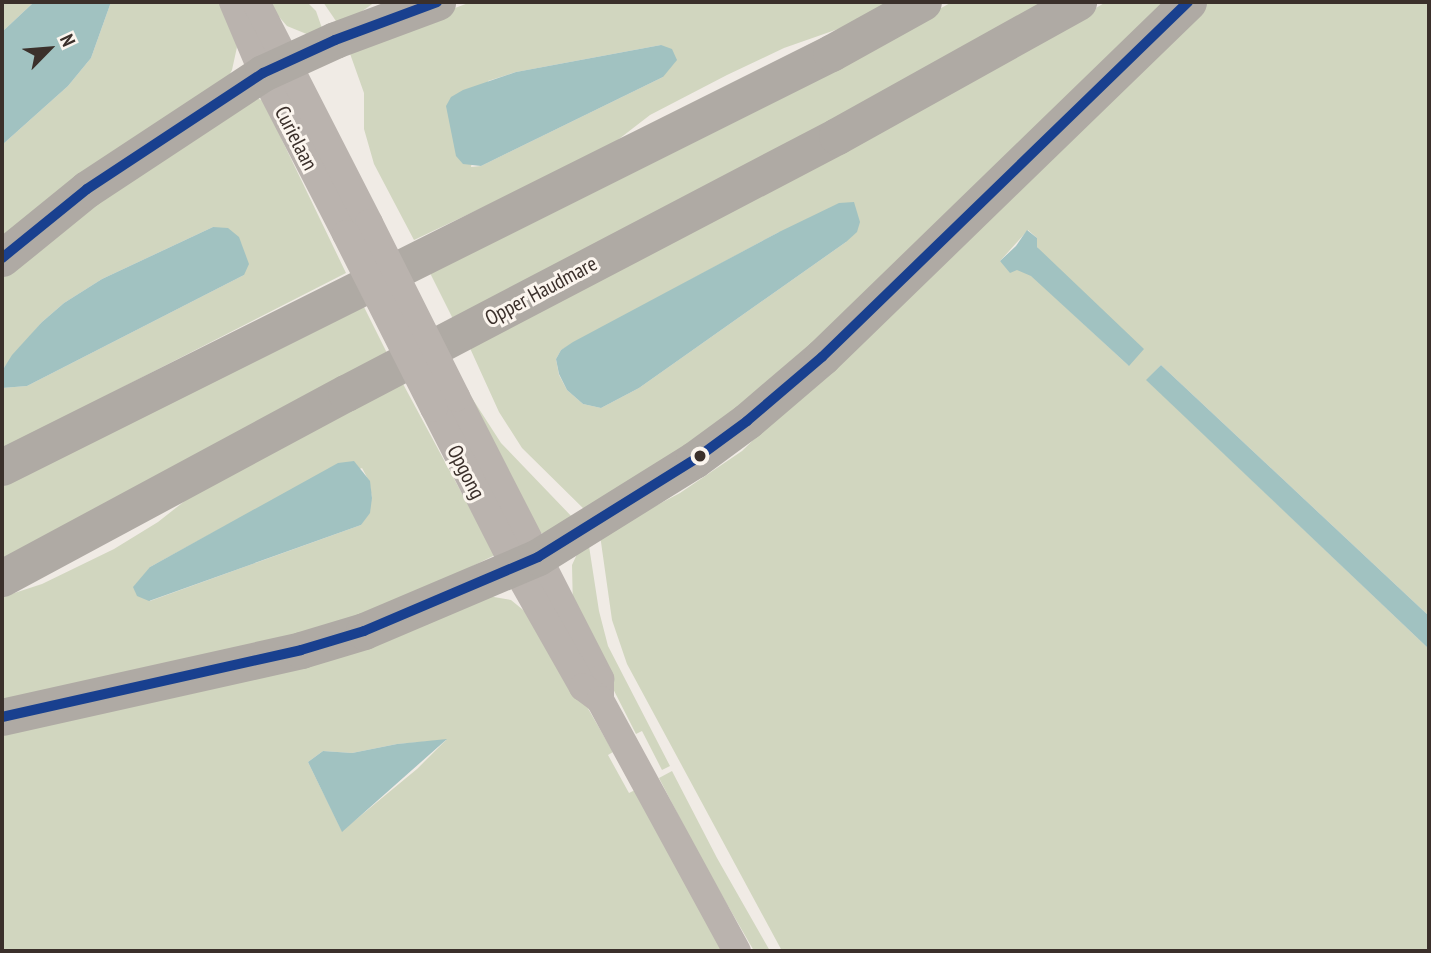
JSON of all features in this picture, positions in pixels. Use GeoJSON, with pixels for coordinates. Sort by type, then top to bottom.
{"type":"FeatureCollection","features":[{"type":"Feature","properties":{"kind":"highway"},"geometry":{"type":"LineString","coordinates":[[2,258],[87,190],[275,68],[437,2]]}},
{"type":"Feature","properties":{"kind":"highway"},"geometry":{"type":"LineString","coordinates":[[2,467],[818,60],[923,2]]}},
{"type":"Feature","properties":{"kind":"highway","name":"Opper Haudmare"},"geometry":{"type":"LineString","coordinates":[[2,578],[345,393],[837,136],[1078,2]]}},
{"type":"Feature","properties":{"kind":"highway"},"geometry":{"type":"LineString","coordinates":[[2,717],[301,650],[364,631],[527,563],[694,460],[747,421],[822,357],[1188,2]]}},
{"type":"Feature","properties":{"kind":"main road","name":"Curielaan"},"geometry":{"type":"LineString","coordinates":[[233,2],[275,68],[357,228]]}},
{"type":"Feature","properties":{"kind":"main road","name":"Curielaan"},"geometry":{"type":"LineString","coordinates":[[256,2],[275,68]]}},
{"type":"Feature","properties":{"kind":"main road","name":"Opgong"},"geometry":{"type":"LineString","coordinates":[[357,228],[527,563],[583,687],[600,700],[737,951]]}},
{"type":"Feature","properties":{"kind":"green space"},"geometry":{"type":"Polygon","coordinates":[[[2,2],[34,2],[2,32],[2,2]]]}},
{"type":"Feature","properties":{"kind":"green space"},"geometry":{"type":"Polygon","coordinates":[[[111,2],[226,2],[237,47],[232,70],[226,81],[2,246],[2,145],[68,86],[91,58],[111,2]]]}},
{"type":"Feature","properties":{"kind":"green space"},"geometry":{"type":"Polygon","coordinates":[[[266,2],[307,2],[316,11],[323,31],[309,35],[287,26],[266,2]]]}},
{"type":"Feature","properties":{"kind":"green space"},"geometry":{"type":"Polygon","coordinates":[[[323,2],[375,2],[350,20],[338,24],[323,2]]]}},
{"type":"Feature","properties":{"kind":"green space"},"geometry":{"type":"Polygon","coordinates":[[[471,2],[889,2],[841,28],[784,48],[727,75],[650,115],[606,149],[414,240],[374,164],[364,129],[364,93],[348,48],[471,2]],[[661,45],[516,72],[488,81],[471,167],[481,166],[663,77],[661,45]]]}},
{"type":"Feature","properties":{"kind":"green space"},"geometry":{"type":"Polygon","coordinates":[[[952,2],[1049,2],[868,105],[453,319],[428,269],[831,69],[952,2]]]}},
{"type":"Feature","properties":{"kind":"green space"},"geometry":{"type":"Polygon","coordinates":[[[1106,2],[1176,2],[817,353],[590,515],[522,448],[499,412],[469,346],[1106,2]],[[779,232],[561,350],[556,359],[559,375],[567,390],[583,404],[601,408],[639,388],[846,242],[779,232]]]}},
{"type":"Feature","properties":{"kind":"green space"},"geometry":{"type":"Polygon","coordinates":[[[1201,2],[1429,2],[1429,616],[1161,365],[1147,380],[1429,649],[1429,951],[782,951],[627,664],[612,620],[600,535],[680,493],[742,451],[1201,2]],[[1028,230],[1000,261],[1031,275],[1129,366],[1037,247],[1037,238],[1028,230]]]}},
{"type":"Feature","properties":{"kind":"green space"},"geometry":{"type":"Polygon","coordinates":[[[256,98],[267,102],[275,115],[281,138],[346,273],[2,449],[2,388],[27,386],[244,275],[213,227],[102,279],[64,303],[42,322],[2,370],[2,270],[18,254],[256,98]]]}},
{"type":"Feature","properties":{"kind":"green space"},"geometry":{"type":"Polygon","coordinates":[[[362,303],[388,355],[2,561],[2,487],[362,303]]]}},
{"type":"Feature","properties":{"kind":"green space"},"geometry":{"type":"Polygon","coordinates":[[[402,382],[495,555],[362,621],[2,707],[2,597],[42,584],[114,549],[158,522],[205,485],[402,382]],[[362,468],[238,519],[150,567],[150,601],[361,525],[372,498],[369,481],[362,468]]]}},
{"type":"Feature","properties":{"kind":"green space"},"geometry":{"type":"Polygon","coordinates":[[[470,395],[501,443],[574,519],[548,533],[540,533],[470,395]]]}},
{"type":"Feature","properties":{"kind":"green space"},"geometry":{"type":"Polygon","coordinates":[[[589,546],[599,611],[608,646],[670,766],[662,770],[642,731],[636,734],[573,610],[572,565],[578,552],[589,546]]]}},
{"type":"Feature","properties":{"kind":"green space"},"geometry":{"type":"Polygon","coordinates":[[[488,596],[511,600],[539,623],[613,752],[608,755],[629,793],[635,790],[725,951],[2,951],[2,723],[488,596]],[[446,740],[397,744],[352,753],[323,751],[308,762],[342,831],[417,769],[446,740]]]}},
{"type":"Feature","properties":{"kind":"green space"},"geometry":{"type":"Polygon","coordinates":[[[672,771],[770,951],[754,951],[701,859],[659,778],[672,771]]]}},
{"type":"Feature","properties":{"kind":"water"},"geometry":{"type":"Polygon","coordinates":[[[34,2],[111,2],[91,58],[68,86],[2,145],[2,32],[34,2]]]}},
{"type":"Feature","properties":{"kind":"water"},"geometry":{"type":"Polygon","coordinates":[[[661,45],[672,49],[677,60],[663,77],[481,166],[463,164],[456,156],[446,106],[451,97],[463,90],[516,72],[661,45]]]}},
{"type":"Feature","properties":{"kind":"water"},"geometry":{"type":"Polygon","coordinates":[[[854,202],[860,222],[857,232],[846,242],[639,388],[601,408],[583,404],[567,390],[559,374],[556,359],[561,350],[573,342],[779,232],[839,203],[854,202]]]}},
{"type":"Feature","properties":{"kind":"water"},"geometry":{"type":"Polygon","coordinates":[[[213,227],[228,228],[239,237],[249,264],[244,275],[27,386],[2,388],[2,371],[12,355],[42,322],[64,303],[102,279],[213,227]]]}},
{"type":"Feature","properties":{"kind":"water"},"geometry":{"type":"Polygon","coordinates":[[[1027,230],[1037,238],[1037,247],[1144,349],[1129,366],[1031,276],[1017,270],[1010,273],[1000,261],[1016,246],[1027,230]]]}},
{"type":"Feature","properties":{"kind":"water"},"geometry":{"type":"Polygon","coordinates":[[[1161,365],[1429,616],[1429,649],[1146,380],[1161,365]]]}},
{"type":"Feature","properties":{"kind":"water"},"geometry":{"type":"Polygon","coordinates":[[[354,461],[370,481],[372,498],[370,513],[361,525],[149,601],[137,596],[133,587],[150,567],[338,463],[354,461]]]}},
{"type":"Feature","properties":{"kind":"water"},"geometry":{"type":"Polygon","coordinates":[[[447,739],[342,832],[308,762],[323,751],[352,753],[397,744],[447,739]]]}},
{"type":"Feature","properties":{"kind":"transit line"},"geometry":{"type":"LineString","coordinates":[[2,258],[87,189],[263,73],[335,40],[437,2]]}},
{"type":"Feature","properties":{"kind":"transit line"},"geometry":{"type":"LineString","coordinates":[[2,717],[301,650],[364,631],[538,557],[694,460],[747,421],[822,357],[1188,2]]}}]}
